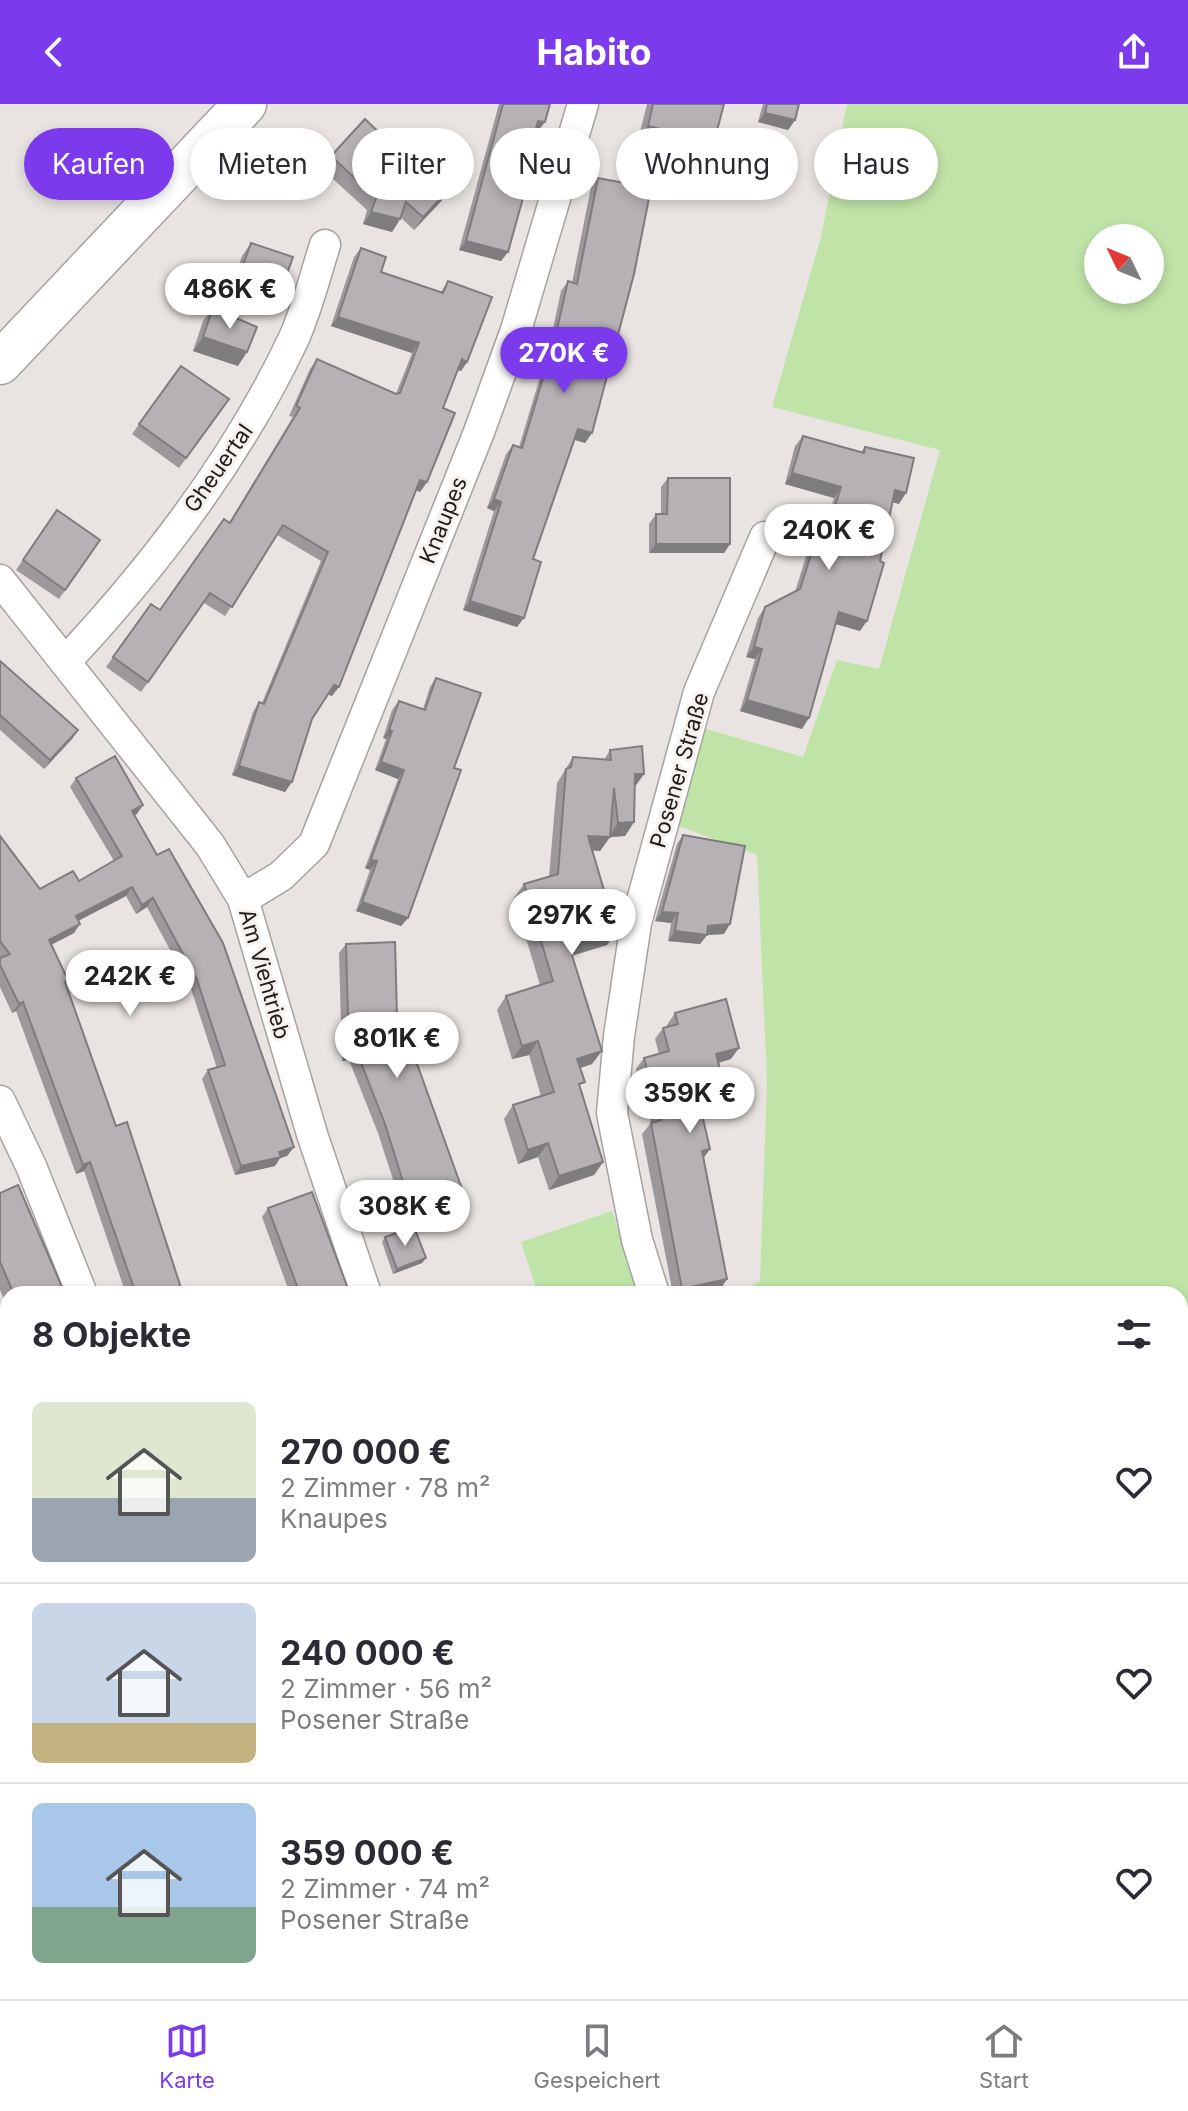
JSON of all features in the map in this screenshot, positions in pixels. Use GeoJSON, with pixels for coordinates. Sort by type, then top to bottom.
{"type":"FeatureCollection","features":[{"type":"Feature","properties":{"kind":"main road"},"geometry":{"type":"LineString","coordinates":[[0,363],[245,104]]}},
{"type":"Feature","properties":{"kind":"street","name":"Knaupes"},"geometry":{"type":"LineString","coordinates":[[243,899],[281,876],[314,844],[479,432],[516,330],[583,104]]}},
{"type":"Feature","properties":{"kind":"street","name":"Gheuertal"},"geometry":{"type":"LineString","coordinates":[[65,662],[127,596],[252,420],[295,335],[325,245]]}},
{"type":"Feature","properties":{"kind":"street","name":"Posener Straße"},"geometry":{"type":"LineString","coordinates":[[651,1286],[637,1240],[612,1113],[619,1036],[636,923],[699,692],[765,537]]}},
{"type":"Feature","properties":{"kind":"street","name":"Am Viehtrieb"},"geometry":{"type":"LineString","coordinates":[[0,580],[210,845],[243,899],[312,1134],[363,1286]]}},
{"type":"Feature","properties":{"kind":"street"},"geometry":{"type":"LineString","coordinates":[[0,1101],[31,1166],[79,1286]]}},
{"type":"Feature","properties":{"kind":"green space"},"geometry":{"type":"Polygon","coordinates":[[[847,104],[1188,104],[1188,1286],[752,1286],[760,1281],[767,1081],[757,855],[676,825],[703,728],[803,757],[837,660],[879,669],[940,450],[772,407],[821,237],[828,200],[938,200],[938,128],[842,128],[847,104]]]}},
{"type":"Feature","properties":{"kind":"green space"},"geometry":{"type":"Polygon","coordinates":[[[612,1211],[637,1286],[535,1286],[521,1242],[612,1211]]]}},
{"type":"Feature","properties":{"kind":"building"},"geometry":{"type":"Polygon","coordinates":[[[503,104],[550,104],[545,122],[538,121],[536,128],[497,128],[503,104]]]}},
{"type":"Feature","properties":{"kind":"building"},"geometry":{"type":"Polygon","coordinates":[[[653,104],[724,104],[718,128],[648,126],[653,104]]]}},
{"type":"Feature","properties":{"kind":"building"},"geometry":{"type":"Polygon","coordinates":[[[767,104],[799,104],[795,120],[765,113],[767,104]]]}},
{"type":"Feature","properties":{"kind":"building"},"geometry":{"type":"Polygon","coordinates":[[[365,119],[374,128],[357,128],[365,119]]]}},
{"type":"Feature","properties":{"kind":"building"},"geometry":{"type":"Polygon","coordinates":[[[352,133],[352,176],[336,161],[336,151],[352,133]]]}},
{"type":"Feature","properties":{"kind":"building"},"geometry":{"type":"Polygon","coordinates":[[[490,152],[490,200],[522,200],[508,252],[466,241],[490,152]]]}},
{"type":"Feature","properties":{"kind":"building"},"geometry":{"type":"Polygon","coordinates":[[[600,178],[616,181],[616,200],[649,200],[634,274],[592,433],[578,429],[533,559],[541,562],[524,618],[470,601],[501,502],[494,499],[513,445],[522,448],[555,338],[568,281],[577,284],[594,200],[600,200],[600,178]]]}},
{"type":"Feature","properties":{"kind":"building"},"geometry":{"type":"Polygon","coordinates":[[[375,200],[439,200],[423,217],[406,202],[400,219],[371,212],[375,200]]]}},
{"type":"Feature","properties":{"kind":"building"},"geometry":{"type":"Polygon","coordinates":[[[251,243],[293,257],[280,293],[238,279],[251,243]]]}},
{"type":"Feature","properties":{"kind":"building"},"geometry":{"type":"Polygon","coordinates":[[[361,248],[386,257],[381,272],[443,293],[448,281],[492,297],[467,362],[462,359],[443,408],[455,413],[427,482],[420,480],[339,687],[334,685],[312,719],[292,782],[239,766],[259,702],[264,704],[328,552],[283,525],[232,607],[210,593],[148,682],[113,657],[151,604],[160,610],[224,519],[230,523],[300,408],[296,406],[317,359],[396,394],[400,393],[419,343],[338,317],[361,248]]]}},
{"type":"Feature","properties":{"kind":"building"},"geometry":{"type":"Polygon","coordinates":[[[213,308],[257,327],[247,352],[203,337],[213,308]]]}},
{"type":"Feature","properties":{"kind":"building"},"geometry":{"type":"Polygon","coordinates":[[[181,366],[229,399],[186,458],[139,424],[181,366]]]}},
{"type":"Feature","properties":{"kind":"building"},"geometry":{"type":"Polygon","coordinates":[[[803,436],[864,453],[865,447],[914,458],[906,493],[895,490],[880,561],[884,563],[867,621],[839,612],[809,718],[747,700],[762,649],[754,647],[765,607],[800,589],[817,536],[825,539],[841,487],[792,473],[803,436]]]}},
{"type":"Feature","properties":{"kind":"building"},"geometry":{"type":"Polygon","coordinates":[[[668,478],[730,478],[730,544],[656,544],[656,514],[667,514],[668,478]]]}},
{"type":"Feature","properties":{"kind":"building"},"geometry":{"type":"Polygon","coordinates":[[[57,510],[100,540],[65,590],[23,560],[57,510]]]}},
{"type":"Feature","properties":{"kind":"building"},"geometry":{"type":"Polygon","coordinates":[[[0,661],[78,730],[50,760],[0,715],[0,661]]]}},
{"type":"Feature","properties":{"kind":"building"},"geometry":{"type":"Polygon","coordinates":[[[436,678],[481,693],[454,768],[461,770],[408,918],[362,902],[377,861],[371,860],[372,856],[404,770],[381,762],[392,731],[389,730],[399,701],[425,710],[436,678]]]}},
{"type":"Feature","properties":{"kind":"building"},"geometry":{"type":"Polygon","coordinates":[[[642,746],[644,774],[635,774],[634,822],[618,823],[614,788],[610,837],[588,836],[616,931],[569,946],[602,1051],[577,1059],[585,1082],[579,1084],[603,1162],[559,1176],[548,1143],[528,1150],[513,1105],[554,1092],[538,1041],[522,1046],[506,996],[553,981],[524,884],[558,874],[566,769],[571,767],[573,757],[611,760],[610,750],[642,746]]]}},
{"type":"Feature","properties":{"kind":"building"},"geometry":{"type":"Polygon","coordinates":[[[115,756],[143,805],[132,811],[157,855],[169,849],[223,943],[294,1147],[279,1152],[281,1157],[241,1166],[208,1070],[225,1065],[197,980],[153,898],[142,905],[132,887],[76,916],[80,924],[49,940],[68,980],[65,982],[116,1126],[127,1122],[180,1286],[133,1286],[90,1162],[83,1165],[23,1002],[19,1004],[0,965],[0,958],[10,954],[0,941],[0,836],[40,889],[73,871],[79,881],[122,856],[76,778],[115,756]]]}},
{"type":"Feature","properties":{"kind":"building"},"geometry":{"type":"Polygon","coordinates":[[[683,835],[745,846],[730,924],[708,926],[707,935],[675,931],[678,913],[662,912],[683,835]]]}},
{"type":"Feature","properties":{"kind":"building"},"geometry":{"type":"Polygon","coordinates":[[[395,942],[398,1052],[411,1047],[466,1200],[414,1217],[385,1124],[356,1050],[349,1052],[346,944],[395,942]]]}},
{"type":"Feature","properties":{"kind":"building"},"geometry":{"type":"Polygon","coordinates":[[[726,999],[739,1048],[716,1054],[724,1085],[697,1093],[710,1149],[702,1151],[727,1279],[696,1286],[681,1286],[651,1123],[661,1120],[644,1058],[669,1051],[663,1028],[678,1024],[675,1013],[726,999]]]}},
{"type":"Feature","properties":{"kind":"building"},"geometry":{"type":"Polygon","coordinates":[[[18,1185],[62,1286],[10,1286],[0,1262],[0,1193],[18,1185]]]}},
{"type":"Feature","properties":{"kind":"building"},"geometry":{"type":"Polygon","coordinates":[[[312,1192],[347,1286],[297,1286],[268,1208],[312,1192]]]}},
{"type":"Feature","properties":{"kind":"building"},"geometry":{"type":"Polygon","coordinates":[[[414,1227],[426,1258],[397,1269],[385,1237],[414,1227]]]}}]}
